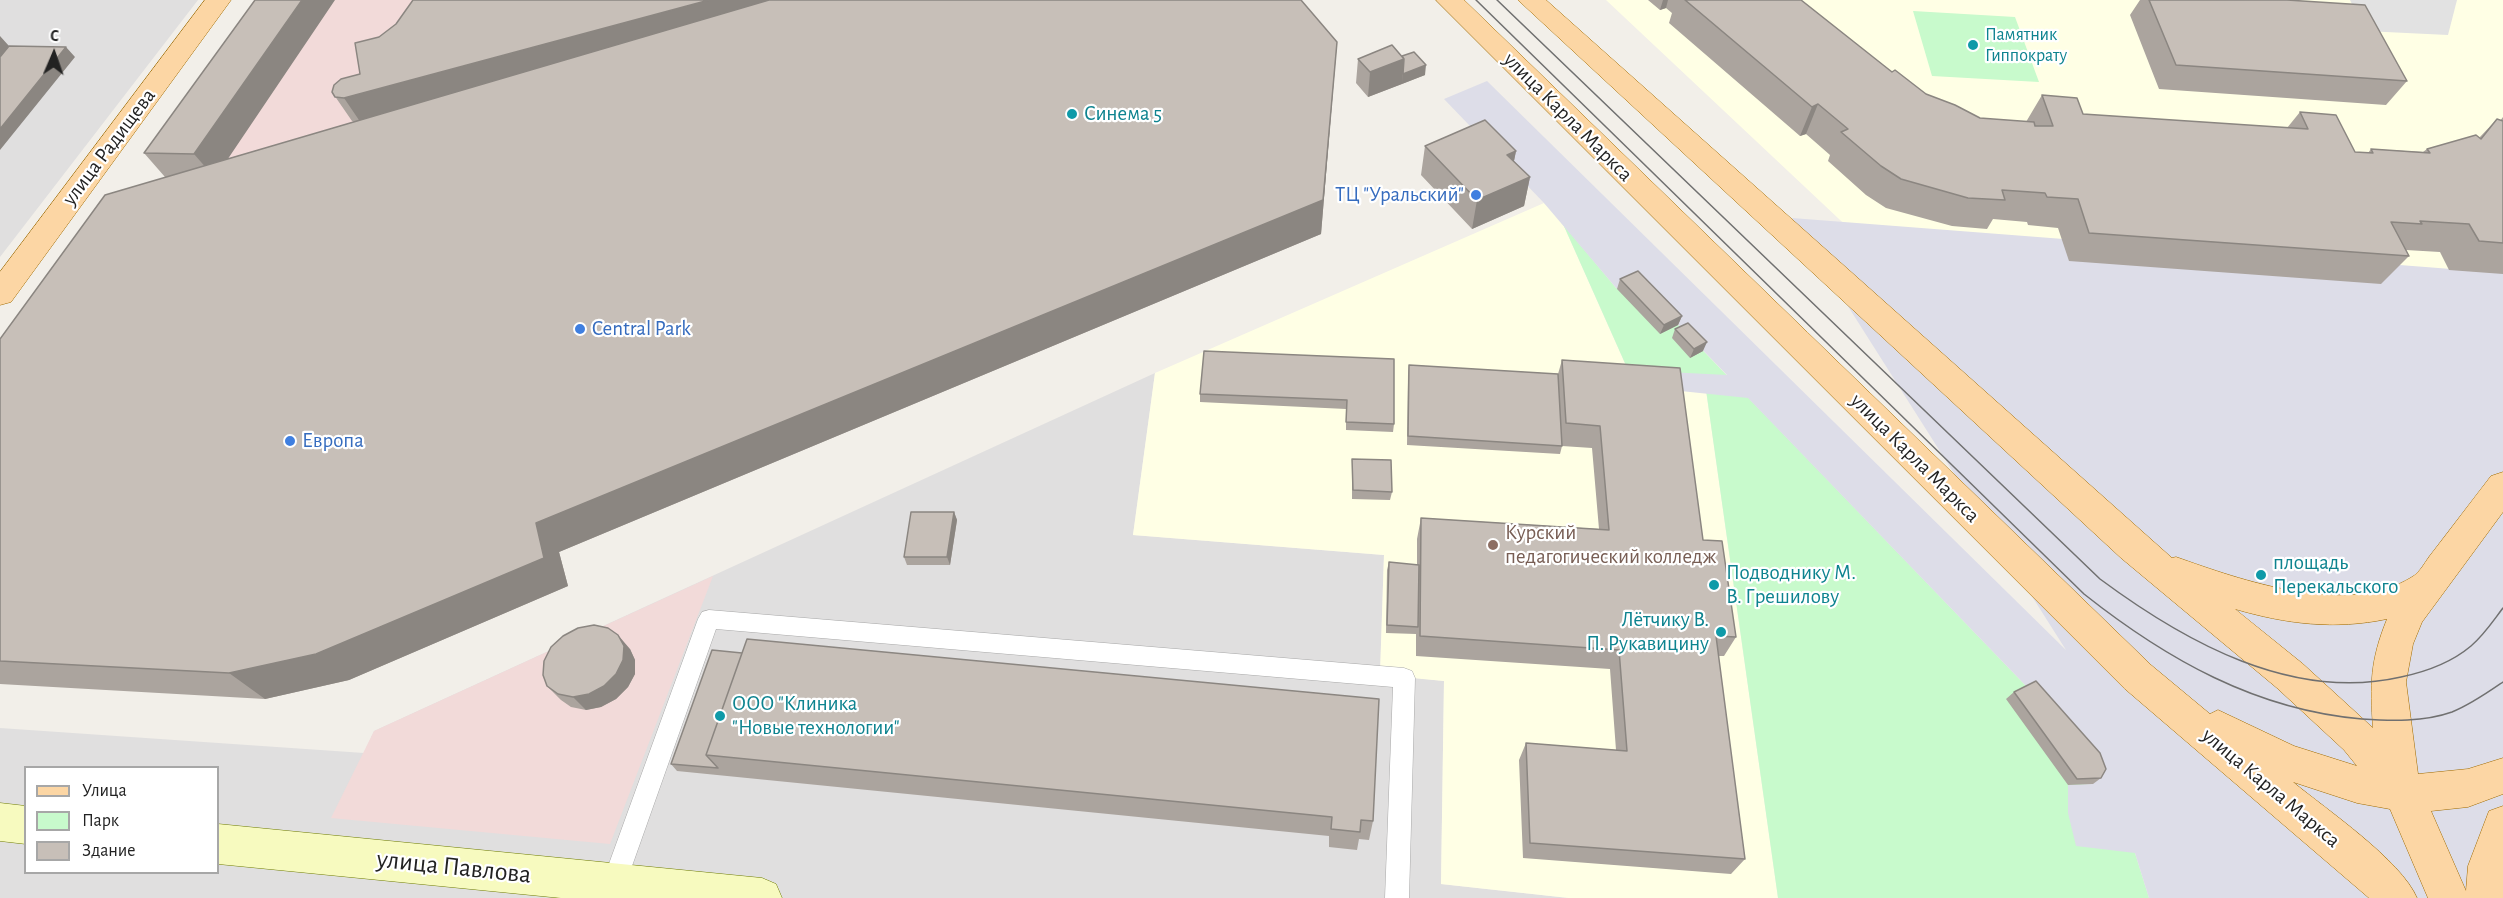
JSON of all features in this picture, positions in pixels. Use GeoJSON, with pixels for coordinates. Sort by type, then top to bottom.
{"type":"FeatureCollection","features":[{"type":"Feature","properties":{"kind":"main road","name":"улица Радищева"},"geometry":{"type":"LineString","coordinates":[[0,294],[218,0]]}},
{"type":"Feature","properties":{"kind":"main road","name":"улица Карла Маркса"},"geometry":{"type":"LineString","coordinates":[[1449,0],[2138,677],[2371,872],[2397,898]]}},
{"type":"Feature","properties":{"kind":"main road"},"geometry":{"type":"LineString","coordinates":[[1532,0],[2133,547],[2328,710],[2357,737],[2403,794]]}},
{"type":"Feature","properties":{"kind":"main road"},"geometry":{"type":"LineString","coordinates":[[2449,898],[2403,794],[2395,759],[2388,682],[2395,644],[2407,613],[2503,486]]}},
{"type":"Feature","properties":{"kind":"main road"},"geometry":{"type":"LineString","coordinates":[[2133,547],[2165,567],[2196,580],[2249,597],[2302,608],[2350,611],[2376,608],[2401,601],[2423,589]]}},
{"type":"Feature","properties":{"kind":"main road"},"geometry":{"type":"LineString","coordinates":[[2138,677],[2186,710],[2238,739],[2292,763],[2348,781],[2403,794],[2439,794],[2468,789],[2503,776]]}},
{"type":"Feature","properties":{"kind":"main road"},"geometry":{"type":"LineString","coordinates":[[0,822],[24,825]]}},
{"type":"Feature","properties":{"kind":"main road"},"geometry":{"type":"LineString","coordinates":[[2486,898],[2488,866],[2503,825]]}},
{"type":"Feature","properties":{"kind":"main road","name":"улица Павлова"},"geometry":{"type":"LineString","coordinates":[[219,844],[590,887],[762,898]]}},
{"type":"Feature","properties":{"kind":"lane"},"geometry":{"type":"LineString","coordinates":[[590,887],[709,619],[1404,678],[1397,898]]}},
{"type":"Feature","properties":{"kind":"shaded area"},"geometry":{"type":"Polygon","coordinates":[[[0,0],[198,0],[0,257],[0,0]]]}},
{"type":"Feature","properties":{"kind":"shaded area"},"geometry":{"type":"Polygon","coordinates":[[[291,0],[879,0],[140,211],[291,0]]]}},
{"type":"Feature","properties":{"kind":"shaded area"},"geometry":{"type":"Polygon","coordinates":[[[1606,0],[2503,0],[2503,418],[1939,313],[1606,0]]]}},
{"type":"Feature","properties":{"kind":"shaded area"},"geometry":{"type":"Polygon","coordinates":[[[2350,0],[2457,0],[2448,35],[2365,31],[2350,0]]]}},
{"type":"Feature","properties":{"kind":"shaded area","name":"площадь Перекальского"},"geometry":{"type":"Polygon","coordinates":[[[1487,81],[2066,650],[1792,218],[2503,273],[2503,898],[2149,898],[2135,853],[2076,846],[2068,813],[2068,785],[2093,784],[2028,688],[1748,398],[1671,390],[1628,370],[1727,375],[1635,280],[1617,289],[1544,203],[1444,99],[1487,81]]]}},
{"type":"Feature","properties":{"kind":"shaded area","name":"Курский педагогический колледж"},"geometry":{"type":"Polygon","coordinates":[[[1544,203],[1563,224],[1628,370],[1706,390],[1778,898],[1569,898],[1441,884],[1444,681],[1380,675],[1384,555],[1133,535],[1155,373],[1544,203]]]}},
{"type":"Feature","properties":{"kind":"shaded area"},"geometry":{"type":"Polygon","coordinates":[[[1155,373],[1133,535],[1384,555],[1380,674],[1444,681],[1441,884],[1569,898],[0,898],[0,728],[364,753],[374,731],[1155,373]]]}},
{"type":"Feature","properties":{"kind":"shaded area"},"geometry":{"type":"Polygon","coordinates":[[[713,576],[610,844],[331,818],[374,731],[713,576]]]}},
{"type":"Feature","properties":{"kind":"green space"},"geometry":{"type":"Polygon","coordinates":[[[1913,11],[2015,17],[2039,82],[1932,76],[1913,11]]]}},
{"type":"Feature","properties":{"kind":"green space"},"geometry":{"type":"Polygon","coordinates":[[[1563,224],[1616,288],[1635,280],[2028,688],[2093,784],[2068,786],[2135,853],[2149,898],[1778,898],[1706,390],[1628,370],[1563,224]]]}},
{"type":"Feature","properties":{"kind":"building"},"geometry":{"type":"Polygon","coordinates":[[[255,0],[302,0],[194,154],[144,153],[255,0]]]}},
{"type":"Feature","properties":{"kind":"building"},"geometry":{"type":"Polygon","coordinates":[[[413,0],[709,0],[344,98],[335,97],[332,92],[334,85],[341,79],[360,74],[355,43],[379,37],[396,24],[413,0]]]}},
{"type":"Feature","properties":{"kind":"building","name":"Central Park"},"geometry":{"type":"Polygon","coordinates":[[[769,0],[1301,0],[1337,42],[1323,200],[536,523],[544,558],[316,654],[229,673],[0,661],[0,339],[105,195],[769,0]]]}},
{"type":"Feature","properties":{"kind":"building"},"geometry":{"type":"Polygon","coordinates":[[[1685,0],[1801,0],[1892,72],[1895,70],[1926,94],[1980,118],[2034,122],[2035,126],[2053,126],[2042,95],[2077,98],[2083,114],[2308,129],[2300,112],[2336,115],[2355,152],[2373,153],[2371,149],[2430,153],[2427,149],[2476,135],[2481,139],[2497,119],[2503,121],[2503,243],[2479,241],[2469,224],[2420,221],[2422,224],[2391,222],[2409,256],[2089,233],[2078,199],[2047,197],[2045,193],[2002,190],[2005,200],[1968,198],[1901,179],[1881,166],[1841,132],[1848,129],[1818,104],[1812,107],[1685,0]]]}},
{"type":"Feature","properties":{"kind":"building"},"geometry":{"type":"Polygon","coordinates":[[[2149,0],[2287,0],[2365,5],[2407,81],[2176,65],[2149,0]]]}},
{"type":"Feature","properties":{"kind":"building"},"geometry":{"type":"Polygon","coordinates":[[[1392,45],[1404,59],[1370,72],[1358,59],[1392,45]]]}},
{"type":"Feature","properties":{"kind":"building"},"geometry":{"type":"Polygon","coordinates":[[[9,46],[66,47],[0,129],[0,57],[9,46]]]}},
{"type":"Feature","properties":{"kind":"building"},"geometry":{"type":"Polygon","coordinates":[[[1414,52],[1426,65],[1403,74],[1404,59],[1402,56],[1414,52]]]}},
{"type":"Feature","properties":{"kind":"building"},"geometry":{"type":"Polygon","coordinates":[[[1485,120],[1516,151],[1507,155],[1530,177],[1477,200],[1425,146],[1485,120]]]}},
{"type":"Feature","properties":{"kind":"building"},"geometry":{"type":"Polygon","coordinates":[[[1638,271],[1682,316],[1664,325],[1620,279],[1638,271]]]}},
{"type":"Feature","properties":{"kind":"building"},"geometry":{"type":"Polygon","coordinates":[[[1688,323],[1707,342],[1694,349],[1675,329],[1688,323]]]}},
{"type":"Feature","properties":{"kind":"building"},"geometry":{"type":"Polygon","coordinates":[[[1204,351],[1394,359],[1394,424],[1346,422],[1347,400],[1200,394],[1204,351]]]}},
{"type":"Feature","properties":{"kind":"building"},"geometry":{"type":"Polygon","coordinates":[[[1562,360],[1680,368],[1703,540],[1722,541],[1736,637],[1716,636],[1745,859],[1530,843],[1526,743],[1627,751],[1619,650],[1420,636],[1421,518],[1609,530],[1600,426],[1566,423],[1562,360]]]}},
{"type":"Feature","properties":{"kind":"building"},"geometry":{"type":"Polygon","coordinates":[[[1409,365],[1558,374],[1562,446],[1408,436],[1409,365]]]}},
{"type":"Feature","properties":{"kind":"building"},"geometry":{"type":"Polygon","coordinates":[[[1352,459],[1391,460],[1392,492],[1353,490],[1352,459]]]}},
{"type":"Feature","properties":{"kind":"building"},"geometry":{"type":"Polygon","coordinates":[[[911,512],[954,512],[947,557],[904,557],[911,512]]]}},
{"type":"Feature","properties":{"kind":"building"},"geometry":{"type":"Polygon","coordinates":[[[1389,562],[1419,565],[1418,627],[1387,625],[1389,562]]]}},
{"type":"Feature","properties":{"kind":"building"},"geometry":{"type":"Polygon","coordinates":[[[594,625],[608,628],[618,635],[624,646],[623,660],[616,674],[604,686],[589,694],[573,697],[558,694],[547,686],[543,675],[544,661],[551,647],[563,636],[578,628],[594,625]]]}},
{"type":"Feature","properties":{"kind":"building"},"geometry":{"type":"Polygon","coordinates":[[[747,639],[1379,699],[1373,821],[1361,820],[1360,832],[1331,829],[1332,817],[706,755],[747,639]]]}},
{"type":"Feature","properties":{"kind":"building"},"geometry":{"type":"Polygon","coordinates":[[[712,650],[742,653],[706,755],[718,768],[671,764],[712,650]]]}},
{"type":"Feature","properties":{"kind":"building"},"geometry":{"type":"Polygon","coordinates":[[[2036,681],[2100,753],[2106,769],[2101,778],[2077,779],[2014,692],[2036,681]]]}},
{"type":"Feature","properties":{"kind":"tram line"},"geometry":{"type":"LineString","coordinates":[[1476,0],[2084,594],[2147,640],[2214,678],[2249,693],[2323,714],[2362,719],[2430,718],[2465,706],[2503,682]]}},
{"type":"Feature","properties":{"kind":"tram line"},"geometry":{"type":"LineString","coordinates":[[1497,0],[2100,579],[2168,624],[2242,661],[2280,674],[2320,681],[2360,683],[2410,675],[2447,662],[2476,642],[2503,608]]}},
{"type":"Feature","properties":{"kind":"place","name":"Памятник Гиппократу"},"geometry":{"type":"Point","coordinates":[1973,45]}},
{"type":"Feature","properties":{"kind":"place","name":"Синема 5"},"geometry":{"type":"Point","coordinates":[1072,114]}},
{"type":"Feature","properties":{"kind":"place","name":"ТЦ \"Уральский\""},"geometry":{"type":"Point","coordinates":[1476,195]}},
{"type":"Feature","properties":{"kind":"place","name":"Central Park"},"geometry":{"type":"Point","coordinates":[580,329]}},
{"type":"Feature","properties":{"kind":"place","name":"Европа"},"geometry":{"type":"Point","coordinates":[290,441]}},
{"type":"Feature","properties":{"kind":"place","name":"Курский педагогический колледж"},"geometry":{"type":"Point","coordinates":[1493,545]}},
{"type":"Feature","properties":{"kind":"place","name":"площадь Перекальского"},"geometry":{"type":"Point","coordinates":[2261,575]}},
{"type":"Feature","properties":{"kind":"place","name":"Подводнику М. В. Грешилову"},"geometry":{"type":"Point","coordinates":[1714,585]}},
{"type":"Feature","properties":{"kind":"place","name":"Лётчику В. П. Рукавицину"},"geometry":{"type":"Point","coordinates":[1721,632]}},
{"type":"Feature","properties":{"kind":"place","name":"ООО \"Клиника \"Новые технологии\""},"geometry":{"type":"Point","coordinates":[720,716]}}]}
